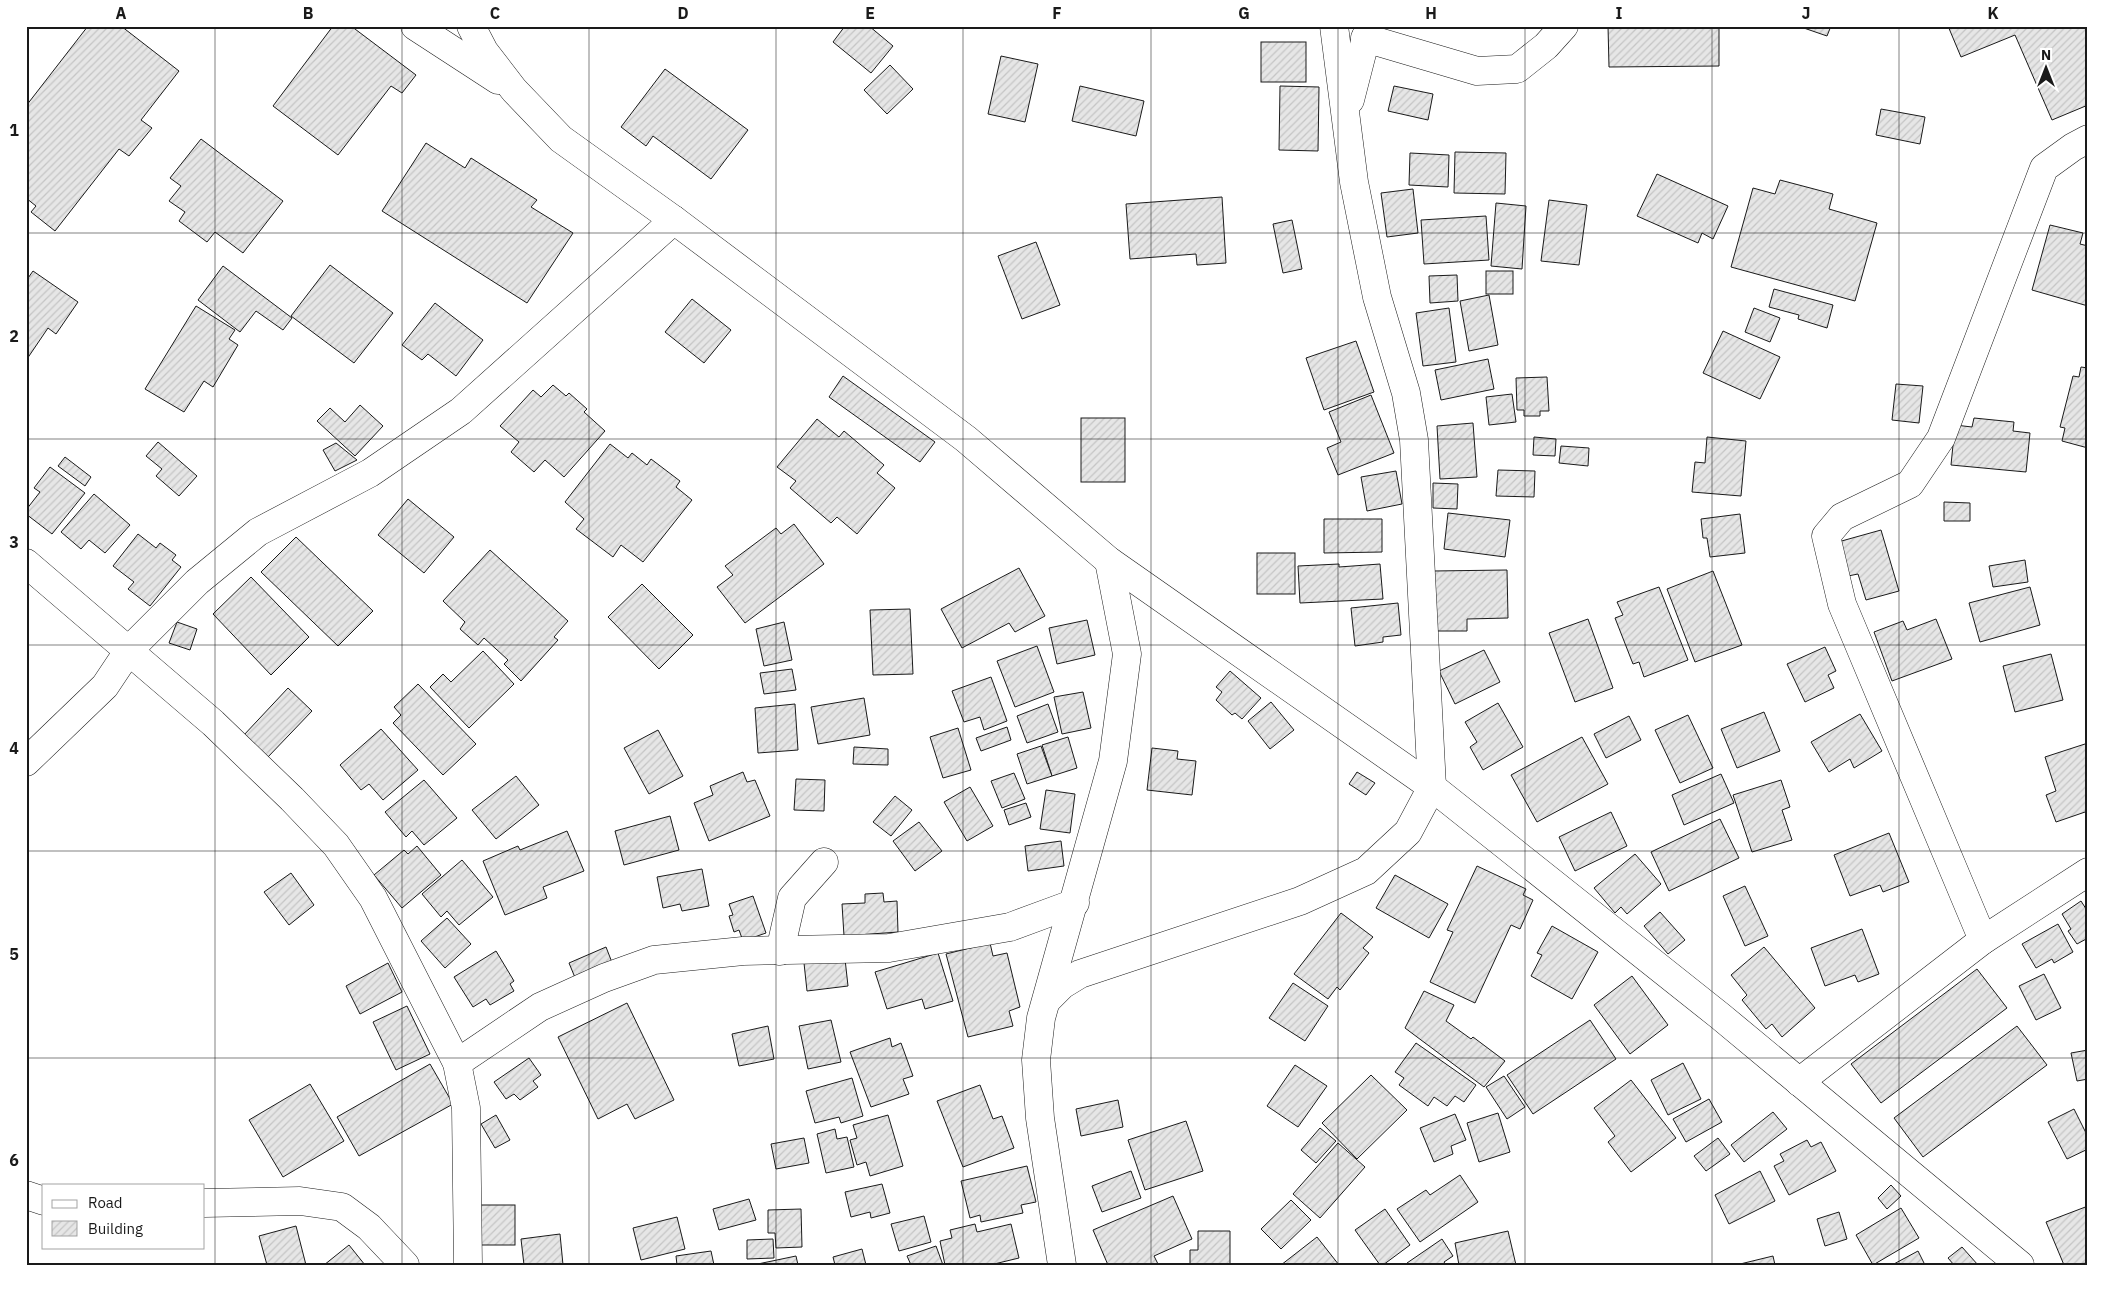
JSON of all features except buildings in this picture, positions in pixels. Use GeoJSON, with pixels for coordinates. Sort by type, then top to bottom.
{"type":"FeatureCollection","features":[{"type":"Feature","properties":{"kind":"street"},"geometry":{"type":"LineString","coordinates":[[415,26],[514,90]]}},
{"type":"Feature","properties":{"kind":"street"},"geometry":{"type":"LineString","coordinates":[[471,26],[484,51],[514,90],[561,139],[674,220],[966,440],[1109,561],[1432,787],[1720,1016],[2020,1265]]}},
{"type":"Feature","properties":{"kind":"street"},"geometry":{"type":"LineString","coordinates":[[1048,999],[1062,985],[1080,974],[1300,901],[1366,870],[1408,832],[1432,787],[1414,440],[1406,393],[1377,297],[1354,182],[1334,26]]}},
{"type":"Feature","properties":{"kind":"street"},"geometry":{"type":"LineString","coordinates":[[1345,121],[1367,32],[1476,71],[1517,69],[1546,46],[1564,26]]}},
{"type":"Feature","properties":{"kind":"street"},"geometry":{"type":"LineString","coordinates":[[1983,940],[1842,604],[1826,536],[1842,517],[1910,484],[1941,438],[2044,168],[2073,147],[2088,139]]}},
{"type":"Feature","properties":{"kind":"street"},"geometry":{"type":"LineString","coordinates":[[26,762],[105,686],[129,650],[197,582],[258,532],[370,473],[461,411],[674,220]]}},
{"type":"Feature","properties":{"kind":"street"},"geometry":{"type":"LineString","coordinates":[[1062,1265],[1040,1118],[1036,1060],[1041,1018],[1075,903],[1113,761],[1127,654],[1109,561]]}},
{"type":"Feature","properties":{"kind":"street"},"geometry":{"type":"LineString","coordinates":[[26,563],[213,723],[292,799],[336,845],[373,898],[457,1063],[466,1108],[468,1265]]}},
{"type":"Feature","properties":{"kind":"street"},"geometry":{"type":"LineString","coordinates":[[780,951],[792,898],[824,862]]}},
{"type":"Feature","properties":{"kind":"street"},"geometry":{"type":"LineString","coordinates":[[1799,1082],[1983,940],[2088,872]]}},
{"type":"Feature","properties":{"kind":"street"},"geometry":{"type":"LineString","coordinates":[[457,1063],[540,1008],[604,978],[654,960],[743,951],[889,948],[1010,927],[1075,903]]}},
{"type":"Feature","properties":{"kind":"street"},"geometry":{"type":"LineString","coordinates":[[26,1195],[42,1200]]}},
{"type":"Feature","properties":{"kind":"street"},"geometry":{"type":"LineString","coordinates":[[205,1203],[300,1201],[342,1207],[369,1227],[405,1265]]}}]}
